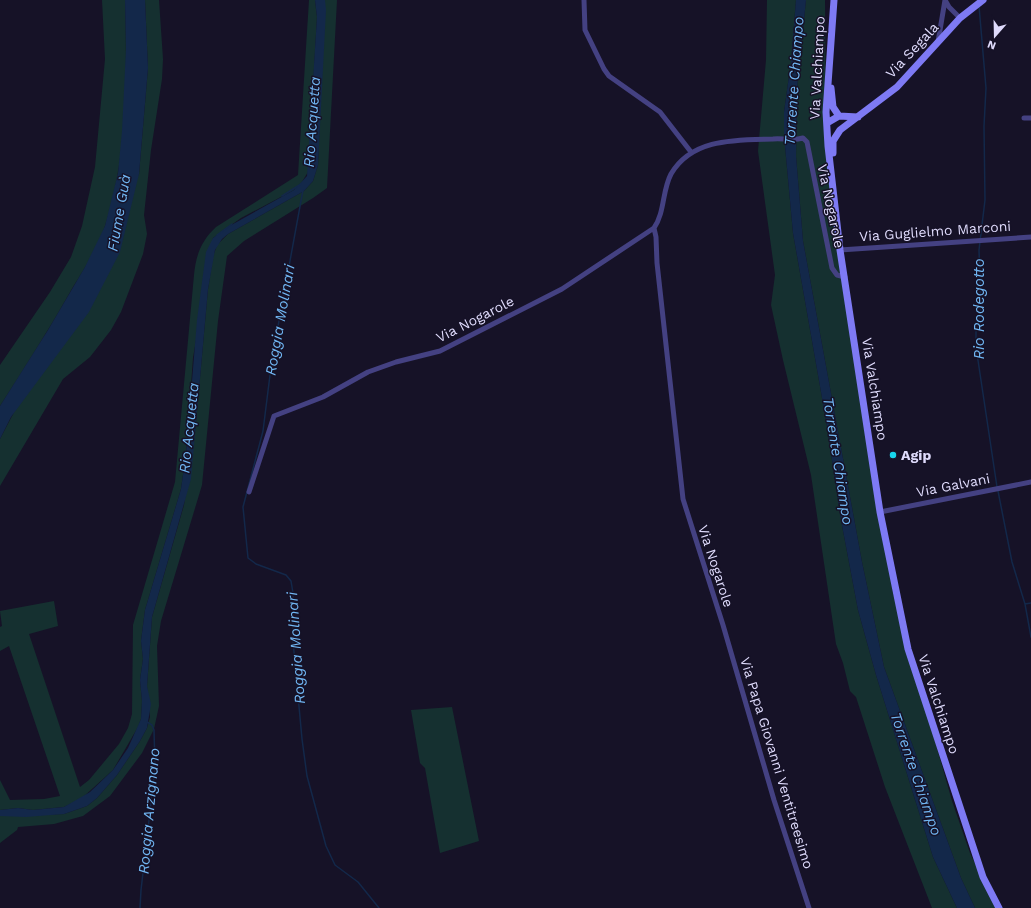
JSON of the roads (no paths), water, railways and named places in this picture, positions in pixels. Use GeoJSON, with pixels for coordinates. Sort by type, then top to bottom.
{"type":"FeatureCollection","features":[{"type":"Feature","properties":{"kind":"main road","name":"Via Valchiampo"},"geometry":{"type":"LineString","coordinates":[[834,0],[827,123],[840,250],[880,512],[908,649],[983,877],[999,908]]}},
{"type":"Feature","properties":{"kind":"main road","name":"Via Segala"},"geometry":{"type":"LineString","coordinates":[[832,177],[833,140],[858,116],[897,87],[960,18],[983,0]]}},
{"type":"Feature","properties":{"kind":"main road"},"geometry":{"type":"LineString","coordinates":[[829,69],[833,107],[839,116]]}},
{"type":"Feature","properties":{"kind":"main road"},"geometry":{"type":"LineString","coordinates":[[827,123],[839,116],[858,116]]}},
{"type":"Feature","properties":{"kind":"main road"},"geometry":{"type":"LineString","coordinates":[[827,123],[844,128]]}},
{"type":"Feature","properties":{"kind":"street"},"geometry":{"type":"LineString","coordinates":[[584,0],[585,30],[604,69],[609,76],[660,112],[691,152]]}},
{"type":"Feature","properties":{"kind":"street"},"geometry":{"type":"LineString","coordinates":[[945,0],[949,7],[960,18]]}},
{"type":"Feature","properties":{"kind":"street"},"geometry":{"type":"LineString","coordinates":[[938,42],[945,0]]}},
{"type":"Feature","properties":{"kind":"street"},"geometry":{"type":"LineString","coordinates":[[1024,118],[1031,118]]}},
{"type":"Feature","properties":{"kind":"street","name":"Via Nogarole"},"geometry":{"type":"LineString","coordinates":[[249,492],[274,416],[323,398],[368,372],[396,362],[440,351],[562,289],[654,228],[659,221],[665,187],[680,162],[691,152],[706,146],[723,142],[803,138],[806,142],[832,268],[837,275],[845,277]]}},
{"type":"Feature","properties":{"kind":"street","name":"Via Nogarole"},"geometry":{"type":"LineString","coordinates":[[654,228],[683,499],[723,625]]}},
{"type":"Feature","properties":{"kind":"street","name":"Via Guglielmo Marconi"},"geometry":{"type":"LineString","coordinates":[[840,250],[1031,237]]}},
{"type":"Feature","properties":{"kind":"street","name":"Via Galvani"},"geometry":{"type":"LineString","coordinates":[[880,512],[1031,482]]}},
{"type":"Feature","properties":{"kind":"street","name":"Via Papa Giovanni Ventitreesimo"},"geometry":{"type":"LineString","coordinates":[[723,625],[774,800],[809,908]]}},
{"type":"Feature","properties":{"kind":"water","name":"Fiume Guà"},"geometry":{"type":"Polygon","coordinates":[[[125,0],[145,0],[148,68],[139,174],[120,252],[89,312],[11,417],[0,439],[0,406],[48,330],[85,267],[105,226],[118,173],[122,131],[126,49],[125,0]]]}},
{"type":"Feature","properties":{"kind":"water"},"geometry":{"type":"Polygon","coordinates":[[[315,0],[325,0],[326,10],[318,165],[313,181],[304,191],[228,234],[222,239],[215,250],[208,289],[191,479],[152,617],[147,686],[151,704],[147,728],[117,775],[97,798],[87,806],[64,814],[26,817],[0,816],[0,810],[18,808],[33,810],[64,807],[90,792],[113,770],[128,748],[141,719],[142,701],[140,680],[143,659],[141,641],[145,610],[181,489],[186,454],[197,320],[206,252],[213,238],[226,228],[294,190],[307,176],[317,17],[315,0]]]}},
{"type":"Feature","properties":{"kind":"water","name":"Torrente Chiampo"},"geometry":{"type":"Polygon","coordinates":[[[796,0],[806,0],[797,88],[796,156],[803,241],[862,562],[884,667],[961,878],[975,908],[957,908],[933,857],[876,675],[858,610],[841,520],[827,426],[793,233],[784,135],[784,112],[791,62],[796,0]]]}},
{"type":"Feature","properties":{"kind":"waterway","name":"Rio Rodegotto"},"geometry":{"type":"LineString","coordinates":[[979,6],[986,88],[984,126],[985,200],[979,250],[981,309],[976,332],[976,347],[997,487]]}},
{"type":"Feature","properties":{"kind":"waterway","name":"Rio Acquetta"},"geometry":{"type":"LineString","coordinates":[[282,196],[301,184]]}},
{"type":"Feature","properties":{"kind":"waterway","name":"Roggia Molinari"},"geometry":{"type":"LineString","coordinates":[[303,190],[272,359],[263,431],[243,507],[248,558],[256,564],[286,575],[291,581],[293,593],[293,641],[307,776],[326,846],[335,865],[358,882],[379,908]]}},
{"type":"Feature","properties":{"kind":"waterway","name":"Rio Acquetta"},"geometry":{"type":"LineString","coordinates":[[217,235],[232,224]]}},
{"type":"Feature","properties":{"kind":"waterway","name":"Rio Rodegotto"},"geometry":{"type":"LineString","coordinates":[[998,491],[1012,562],[1025,604],[1031,637]]}},
{"type":"Feature","properties":{"kind":"waterway","name":"Rio Rodegotto"},"geometry":{"type":"LineString","coordinates":[[1025,604],[1031,603]]}},
{"type":"Feature","properties":{"kind":"waterway","name":"Roggia Arzignano"},"geometry":{"type":"LineString","coordinates":[[140,908],[155,768],[154,730],[152,725],[147,722]]}},
{"type":"Feature","properties":{"kind":"place","name":"Agip"},"geometry":{"type":"Point","coordinates":[893,455]}}]}
